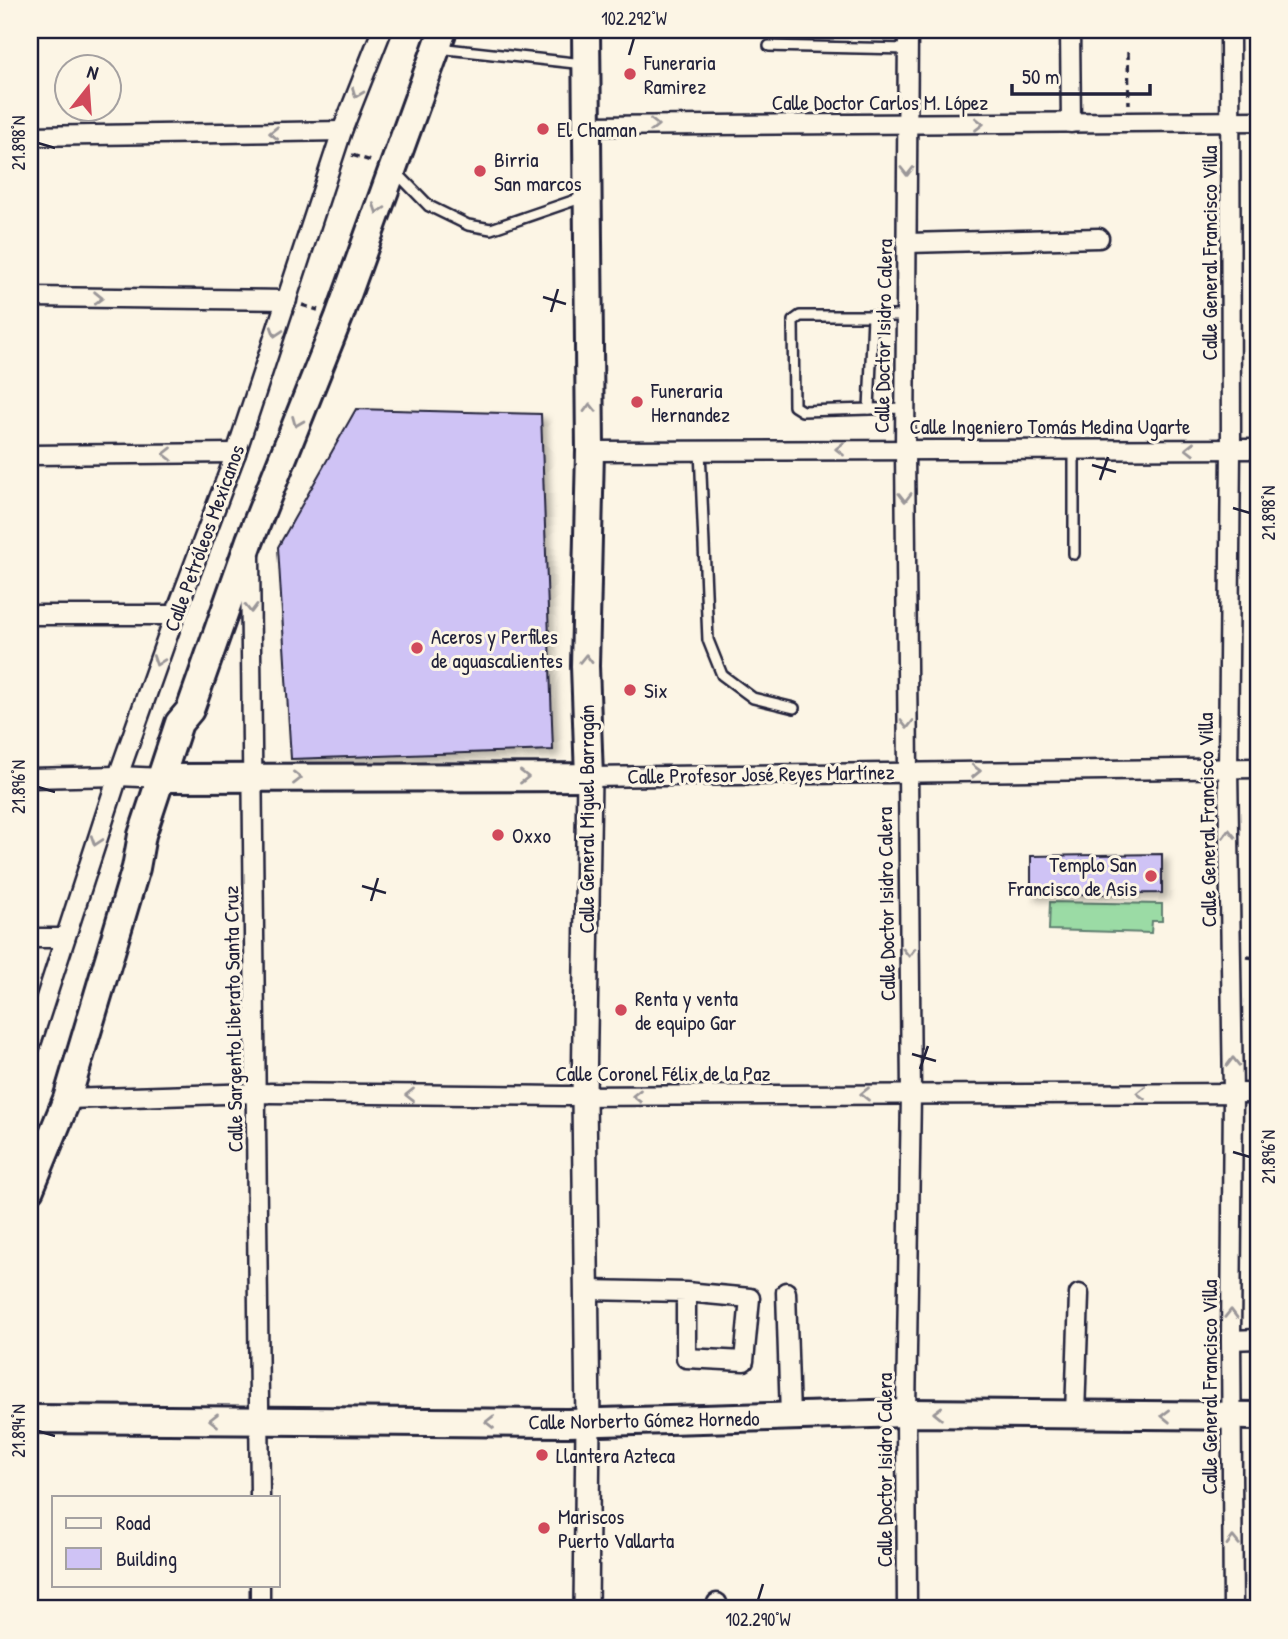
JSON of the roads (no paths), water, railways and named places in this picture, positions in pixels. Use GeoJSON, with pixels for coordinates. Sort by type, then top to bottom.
{"type":"FeatureCollection","features":[{"type":"Feature","properties":{"kind":"main road","name":"Calle General Miguel Barragán"},"geometry":{"type":"LineString","coordinates":[[586,30],[590,451],[585,666],[589,777]]}},
{"type":"Feature","properties":{"kind":"main road","name":"Calle Petróleos Mexicanos"},"geometry":{"type":"LineString","coordinates":[[30,1189],[67,1099],[135,868],[157,841],[170,779],[196,727],[190,710],[250,540],[339,317],[440,39]]}},
{"type":"Feature","properties":{"kind":"main road","name":"Calle Profesor José Reyes Martínez"},"geometry":{"type":"LineString","coordinates":[[170,779],[589,777]]}},
{"type":"Feature","properties":{"kind":"main road","name":"Calle Norberto Gómez Hornedo"},"geometry":{"type":"LineString","coordinates":[[30,1419],[588,1423],[906,1413],[1258,1416]]}},
{"type":"Feature","properties":{"kind":"street","name":"Calle Petróleos Mexicanos"},"geometry":{"type":"LineString","coordinates":[[30,1047],[118,776],[236,453],[342,131],[382,30]]}},
{"type":"Feature","properties":{"kind":"street","name":"Calle Doctor Isidro Calera"},"geometry":{"type":"LineString","coordinates":[[907,1609],[906,1413],[911,1094],[905,449],[908,30]]}},
{"type":"Feature","properties":{"kind":"street"},"geometry":{"type":"LineString","coordinates":[[1070,30],[1071,123]]}},
{"type":"Feature","properties":{"kind":"street","name":"Calle General Francisco Villa"},"geometry":{"type":"LineString","coordinates":[[1230,30],[1231,449],[1227,769],[1233,1093],[1233,1609]]}},
{"type":"Feature","properties":{"kind":"street","name":"Calle Doctor Carlos M. López"},"geometry":{"type":"LineString","coordinates":[[585,126],[1258,121]]}},
{"type":"Feature","properties":{"kind":"street"},"geometry":{"type":"LineString","coordinates":[[30,136],[342,131]]}},
{"type":"Feature","properties":{"kind":"street"},"geometry":{"type":"LineString","coordinates":[[908,243],[1099,238]]}},
{"type":"Feature","properties":{"kind":"street"},"geometry":{"type":"LineString","coordinates":[[30,297],[287,300]]}},
{"type":"Feature","properties":{"kind":"street","name":"Calle Ingeniero Tomás Medina Ugarte"},"geometry":{"type":"LineString","coordinates":[[590,451],[1258,449]]}},
{"type":"Feature","properties":{"kind":"street"},"geometry":{"type":"LineString","coordinates":[[30,455],[236,453]]}},
{"type":"Feature","properties":{"kind":"street","name":"Calle Sargento Liberato Santa Cruz"},"geometry":{"type":"LineString","coordinates":[[250,540],[260,1496]]}},
{"type":"Feature","properties":{"kind":"street"},"geometry":{"type":"LineString","coordinates":[[30,615],[175,615]]}},
{"type":"Feature","properties":{"kind":"street","name":"Calle Profesor José Reyes Martínez"},"geometry":{"type":"LineString","coordinates":[[589,777],[1258,768]]}},
{"type":"Feature","properties":{"kind":"street","name":"Calle Profesor José Reyes Martínez"},"geometry":{"type":"LineString","coordinates":[[30,778],[118,776],[170,779]]}},
{"type":"Feature","properties":{"kind":"street","name":"Calle General Miguel Barragán"},"geometry":{"type":"LineString","coordinates":[[586,1609],[588,1423],[584,1096],[589,777]]}},
{"type":"Feature","properties":{"kind":"street"},"geometry":{"type":"LineString","coordinates":[[30,938],[65,938]]}},
{"type":"Feature","properties":{"kind":"street","name":"Calle Coronel Félix de la Paz"},"geometry":{"type":"LineString","coordinates":[[67,1099],[257,1093],[584,1096],[1258,1093]]}},
{"type":"Feature","properties":{"kind":"street"},"geometry":{"type":"LineString","coordinates":[[586,1290],[686,1292],[750,1298],[744,1361],[686,1358],[686,1292]]}},
{"type":"Feature","properties":{"kind":"street"},"geometry":{"type":"LineString","coordinates":[[786,1292],[790,1416]]}},
{"type":"Feature","properties":{"kind":"street"},"geometry":{"type":"LineString","coordinates":[[1075,1415],[1079,1294]]}},
{"type":"Feature","properties":{"kind":"street"},"geometry":{"type":"LineString","coordinates":[[1231,1340],[1258,1339]]}},
{"type":"Feature","properties":{"kind":"street"},"geometry":{"type":"LineString","coordinates":[[260,1586],[260,1609]]}},
{"type":"Feature","properties":{"kind":"lane"},"geometry":{"type":"LineString","coordinates":[[440,39],[585,64]]}},
{"type":"Feature","properties":{"kind":"lane"},"geometry":{"type":"LineString","coordinates":[[769,46],[908,49]]}},
{"type":"Feature","properties":{"kind":"lane"},"geometry":{"type":"LineString","coordinates":[[392,168],[429,206],[468,225],[491,229],[586,196]]}},
{"type":"Feature","properties":{"kind":"lane"},"geometry":{"type":"LineString","coordinates":[[905,408],[802,411],[794,406],[793,321],[800,316],[906,316]]}},
{"type":"Feature","properties":{"kind":"lane"},"geometry":{"type":"LineString","coordinates":[[869,409],[873,316]]}},
{"type":"Feature","properties":{"kind":"lane"},"geometry":{"type":"LineString","coordinates":[[1074,449],[1074,554]]}},
{"type":"Feature","properties":{"kind":"lane"},"geometry":{"type":"LineString","coordinates":[[700,450],[708,640],[722,675],[752,698],[794,708]]}},
{"type":"Feature","properties":{"kind":"place","name":"Funeraria Ramirez"},"geometry":{"type":"Point","coordinates":[630,74]}},
{"type":"Feature","properties":{"kind":"place","name":"El Chaman"},"geometry":{"type":"Point","coordinates":[543,129]}},
{"type":"Feature","properties":{"kind":"place","name":"Birria San marcos"},"geometry":{"type":"Point","coordinates":[480,171]}},
{"type":"Feature","properties":{"kind":"place","name":"Funeraria Hernandez"},"geometry":{"type":"Point","coordinates":[637,402]}},
{"type":"Feature","properties":{"kind":"place","name":"Aceros y Perfiles de aguascalientes"},"geometry":{"type":"Point","coordinates":[417,648]}},
{"type":"Feature","properties":{"kind":"place","name":"Six"},"geometry":{"type":"Point","coordinates":[630,690]}},
{"type":"Feature","properties":{"kind":"place","name":"Oxxo"},"geometry":{"type":"Point","coordinates":[498,835]}},
{"type":"Feature","properties":{"kind":"place","name":"Templo San Francisco de Asis"},"geometry":{"type":"Point","coordinates":[1151,876]}},
{"type":"Feature","properties":{"kind":"place","name":"Renta y venta de equipo Gar"},"geometry":{"type":"Point","coordinates":[621,1010]}},
{"type":"Feature","properties":{"kind":"place","name":"Llantera Azteca"},"geometry":{"type":"Point","coordinates":[542,1455]}},
{"type":"Feature","properties":{"kind":"place","name":"Mariscos Puerto Vallarta"},"geometry":{"type":"Point","coordinates":[544,1528]}}]}
